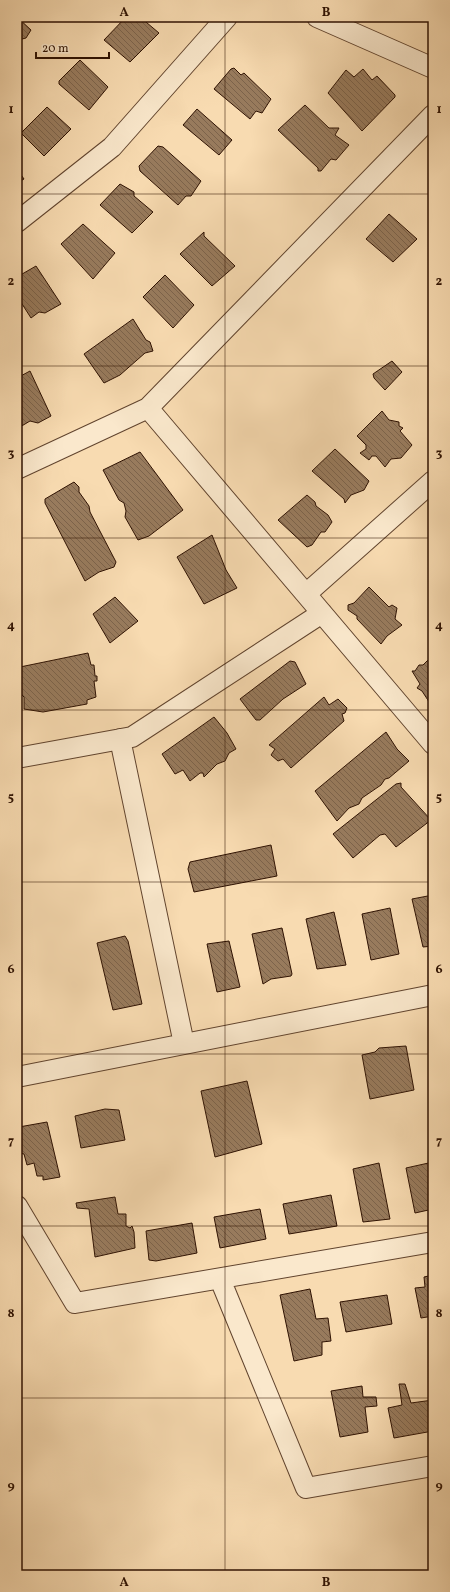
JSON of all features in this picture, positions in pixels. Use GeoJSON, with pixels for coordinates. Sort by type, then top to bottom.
{"type":"FeatureCollection","features":[{"type":"Feature","properties":{"kind":"street"},"geometry":{"type":"LineString","coordinates":[[17,222],[112,147],[227,17]]}},
{"type":"Feature","properties":{"kind":"street"},"geometry":{"type":"LineString","coordinates":[[317,17],[433,68]]}},
{"type":"Feature","properties":{"kind":"street"},"geometry":{"type":"LineString","coordinates":[[17,469],[148,408],[433,115]]}},
{"type":"Feature","properties":{"kind":"street"},"geometry":{"type":"LineString","coordinates":[[148,408],[433,744]]}},
{"type":"Feature","properties":{"kind":"street"},"geometry":{"type":"LineString","coordinates":[[306,594],[433,481]]}},
{"type":"Feature","properties":{"kind":"street"},"geometry":{"type":"LineString","coordinates":[[17,758],[132,737],[322,613]]}},
{"type":"Feature","properties":{"kind":"street"},"geometry":{"type":"LineString","coordinates":[[120,739],[184,1044]]}},
{"type":"Feature","properties":{"kind":"street"},"geometry":{"type":"LineString","coordinates":[[17,1077],[433,995]]}},
{"type":"Feature","properties":{"kind":"street"},"geometry":{"type":"LineString","coordinates":[[17,1206],[75,1303],[433,1242]]}},
{"type":"Feature","properties":{"kind":"street"},"geometry":{"type":"LineString","coordinates":[[220,1279],[306,1488],[433,1466]]}},
{"type":"Feature","properties":{"kind":"building"},"geometry":{"type":"Polygon","coordinates":[[[17,17],[31,30],[26,38],[22,39],[17,44],[17,17]]]}},
{"type":"Feature","properties":{"kind":"building"},"geometry":{"type":"Polygon","coordinates":[[[126,17],[140,17],[159,33],[130,62],[104,40],[126,17]]]}},
{"type":"Feature","properties":{"kind":"building"},"geometry":{"type":"Polygon","coordinates":[[[80,60],[108,87],[89,110],[59,84],[59,81],[80,60]]]}},
{"type":"Feature","properties":{"kind":"building"},"geometry":{"type":"Polygon","coordinates":[[[234,68],[241,75],[244,73],[271,99],[262,113],[256,111],[250,119],[214,89],[231,69],[234,68]]]}},
{"type":"Feature","properties":{"kind":"building"},"geometry":{"type":"Polygon","coordinates":[[[363,69],[372,80],[377,76],[395,95],[395,97],[362,131],[328,93],[346,70],[354,77],[363,69]]]}},
{"type":"Feature","properties":{"kind":"building"},"geometry":{"type":"Polygon","coordinates":[[[305,105],[329,128],[339,128],[335,135],[349,145],[336,160],[331,159],[321,171],[318,171],[318,168],[278,130],[305,105]]]}},
{"type":"Feature","properties":{"kind":"building"},"geometry":{"type":"Polygon","coordinates":[[[47,107],[71,129],[44,156],[21,133],[47,107]]]}},
{"type":"Feature","properties":{"kind":"building"},"geometry":{"type":"Polygon","coordinates":[[[197,109],[232,140],[219,155],[183,125],[197,109]]]}},
{"type":"Feature","properties":{"kind":"building"},"geometry":{"type":"Polygon","coordinates":[[[158,146],[163,147],[201,181],[191,196],[186,196],[178,205],[140,171],[139,166],[158,146]]]}},
{"type":"Feature","properties":{"kind":"building"},"geometry":{"type":"Polygon","coordinates":[[[17,169],[24,179],[17,183],[17,169]]]}},
{"type":"Feature","properties":{"kind":"building"},"geometry":{"type":"Polygon","coordinates":[[[120,184],[134,192],[134,196],[153,212],[132,233],[100,205],[120,184]]]}},
{"type":"Feature","properties":{"kind":"building"},"geometry":{"type":"Polygon","coordinates":[[[389,214],[417,239],[393,262],[366,239],[389,214]]]}},
{"type":"Feature","properties":{"kind":"building"},"geometry":{"type":"Polygon","coordinates":[[[83,224],[115,253],[93,279],[61,244],[83,224]]]}},
{"type":"Feature","properties":{"kind":"building"},"geometry":{"type":"Polygon","coordinates":[[[204,232],[204,236],[235,266],[212,286],[180,254],[204,232]]]}},
{"type":"Feature","properties":{"kind":"building"},"geometry":{"type":"Polygon","coordinates":[[[36,266],[61,304],[45,313],[39,312],[31,318],[17,296],[17,277],[36,266]]]}},
{"type":"Feature","properties":{"kind":"building"},"geometry":{"type":"Polygon","coordinates":[[[165,275],[194,305],[173,328],[143,297],[165,275]]]}},
{"type":"Feature","properties":{"kind":"building"},"geometry":{"type":"Polygon","coordinates":[[[133,319],[146,340],[150,342],[153,351],[145,353],[120,375],[104,383],[84,354],[133,319]]]}},
{"type":"Feature","properties":{"kind":"building"},"geometry":{"type":"Polygon","coordinates":[[[392,361],[402,372],[385,390],[374,378],[373,374],[392,361]]]}},
{"type":"Feature","properties":{"kind":"building"},"geometry":{"type":"Polygon","coordinates":[[[30,371],[51,416],[38,423],[30,421],[20,427],[17,422],[17,378],[30,371]]]}},
{"type":"Feature","properties":{"kind":"building"},"geometry":{"type":"Polygon","coordinates":[[[382,411],[389,420],[399,422],[399,426],[403,428],[400,431],[412,445],[401,458],[391,459],[385,467],[376,456],[372,456],[369,460],[360,453],[366,449],[366,445],[357,436],[382,411]]]}},
{"type":"Feature","properties":{"kind":"building"},"geometry":{"type":"Polygon","coordinates":[[[335,449],[369,481],[364,490],[351,495],[345,503],[344,499],[312,471],[335,449]]]}},
{"type":"Feature","properties":{"kind":"building"},"geometry":{"type":"Polygon","coordinates":[[[140,452],[183,510],[149,536],[138,540],[125,517],[126,511],[124,503],[119,500],[103,470],[140,452]]]}},
{"type":"Feature","properties":{"kind":"building"},"geometry":{"type":"Polygon","coordinates":[[[74,482],[79,487],[79,492],[89,506],[90,512],[116,562],[114,567],[99,572],[85,581],[45,503],[45,499],[74,482]]]}},
{"type":"Feature","properties":{"kind":"building"},"geometry":{"type":"Polygon","coordinates":[[[307,495],[315,502],[316,506],[328,515],[332,522],[325,532],[321,532],[312,545],[307,547],[278,520],[307,495]]]}},
{"type":"Feature","properties":{"kind":"building"},"geometry":{"type":"Polygon","coordinates":[[[212,535],[226,570],[237,588],[204,604],[177,557],[212,535]]]}},
{"type":"Feature","properties":{"kind":"building"},"geometry":{"type":"Polygon","coordinates":[[[369,587],[389,607],[392,605],[397,608],[395,619],[402,625],[387,636],[381,644],[357,619],[357,616],[348,610],[348,605],[354,603],[369,587]]]}},
{"type":"Feature","properties":{"kind":"building"},"geometry":{"type":"Polygon","coordinates":[[[115,597],[138,621],[110,643],[93,614],[115,597]]]}},
{"type":"Feature","properties":{"kind":"building"},"geometry":{"type":"Polygon","coordinates":[[[88,653],[91,665],[94,665],[95,676],[97,676],[97,681],[94,681],[96,697],[87,700],[87,704],[43,712],[24,709],[24,697],[20,693],[20,667],[88,653]]]}},
{"type":"Feature","properties":{"kind":"building"},"geometry":{"type":"Polygon","coordinates":[[[433,655],[433,708],[422,691],[417,688],[420,684],[412,671],[415,671],[419,665],[423,665],[433,655]]]}},
{"type":"Feature","properties":{"kind":"building"},"geometry":{"type":"Polygon","coordinates":[[[290,661],[295,662],[306,684],[283,699],[260,720],[256,720],[240,699],[290,661]]]}},
{"type":"Feature","properties":{"kind":"building"},"geometry":{"type":"Polygon","coordinates":[[[324,697],[329,705],[338,699],[347,708],[345,713],[342,714],[344,721],[291,768],[283,759],[278,761],[271,755],[275,749],[269,745],[324,697]]]}},
{"type":"Feature","properties":{"kind":"building"},"geometry":{"type":"Polygon","coordinates":[[[214,717],[227,733],[236,749],[229,753],[225,761],[217,764],[204,777],[203,773],[200,773],[190,781],[183,770],[175,774],[162,754],[214,717]]]}},
{"type":"Feature","properties":{"kind":"building"},"geometry":{"type":"Polygon","coordinates":[[[386,732],[397,749],[409,761],[389,778],[385,779],[381,785],[362,798],[359,804],[349,808],[337,821],[315,791],[386,732]]]}},
{"type":"Feature","properties":{"kind":"building"},"geometry":{"type":"Polygon","coordinates":[[[401,783],[401,787],[431,820],[396,847],[385,834],[380,835],[353,858],[333,834],[396,784],[401,783]]]}},
{"type":"Feature","properties":{"kind":"building"},"geometry":{"type":"Polygon","coordinates":[[[271,845],[277,876],[194,892],[188,869],[190,862],[271,845]]]}},
{"type":"Feature","properties":{"kind":"building"},"geometry":{"type":"Polygon","coordinates":[[[433,895],[433,946],[423,947],[412,899],[433,895]]]}},
{"type":"Feature","properties":{"kind":"building"},"geometry":{"type":"Polygon","coordinates":[[[390,908],[399,954],[371,960],[362,914],[390,908]]]}},
{"type":"Feature","properties":{"kind":"building"},"geometry":{"type":"Polygon","coordinates":[[[334,912],[346,965],[317,969],[306,919],[334,912]]]}},
{"type":"Feature","properties":{"kind":"building"},"geometry":{"type":"Polygon","coordinates":[[[282,928],[292,974],[291,976],[271,979],[263,984],[252,934],[282,928]]]}},
{"type":"Feature","properties":{"kind":"building"},"geometry":{"type":"Polygon","coordinates":[[[125,936],[128,941],[142,1004],[113,1010],[97,943],[125,936]]]}},
{"type":"Feature","properties":{"kind":"building"},"geometry":{"type":"Polygon","coordinates":[[[229,941],[240,987],[217,992],[207,944],[229,941]]]}},
{"type":"Feature","properties":{"kind":"building"},"geometry":{"type":"Polygon","coordinates":[[[406,1046],[414,1090],[370,1099],[362,1055],[375,1052],[379,1048],[406,1046]]]}},
{"type":"Feature","properties":{"kind":"building"},"geometry":{"type":"Polygon","coordinates":[[[247,1081],[262,1144],[215,1157],[201,1091],[247,1081]]]}},
{"type":"Feature","properties":{"kind":"building"},"geometry":{"type":"Polygon","coordinates":[[[105,1109],[119,1110],[125,1140],[81,1148],[75,1116],[105,1109]]]}},
{"type":"Feature","properties":{"kind":"building"},"geometry":{"type":"Polygon","coordinates":[[[47,1122],[60,1177],[43,1180],[43,1176],[37,1176],[34,1163],[27,1165],[24,1154],[20,1153],[17,1143],[21,1142],[19,1127],[47,1122]]]}},
{"type":"Feature","properties":{"kind":"building"},"geometry":{"type":"Polygon","coordinates":[[[433,1162],[433,1209],[415,1213],[406,1168],[433,1162]]]}},
{"type":"Feature","properties":{"kind":"building"},"geometry":{"type":"Polygon","coordinates":[[[379,1163],[390,1219],[363,1222],[353,1169],[379,1163]]]}},
{"type":"Feature","properties":{"kind":"building"},"geometry":{"type":"Polygon","coordinates":[[[331,1195],[337,1226],[289,1234],[283,1204],[331,1195]]]}},
{"type":"Feature","properties":{"kind":"building"},"geometry":{"type":"Polygon","coordinates":[[[115,1197],[118,1214],[126,1214],[126,1226],[130,1228],[132,1226],[135,1248],[95,1257],[89,1209],[77,1208],[76,1203],[115,1197]]]}},
{"type":"Feature","properties":{"kind":"building"},"geometry":{"type":"Polygon","coordinates":[[[260,1209],[266,1239],[220,1248],[214,1217],[260,1209]]]}},
{"type":"Feature","properties":{"kind":"building"},"geometry":{"type":"Polygon","coordinates":[[[192,1223],[197,1253],[156,1261],[149,1260],[146,1231],[192,1223]]]}},
{"type":"Feature","properties":{"kind":"building"},"geometry":{"type":"Polygon","coordinates":[[[433,1275],[433,1316],[421,1318],[415,1288],[425,1287],[424,1277],[433,1275]]]}},
{"type":"Feature","properties":{"kind":"building"},"geometry":{"type":"Polygon","coordinates":[[[310,1289],[316,1319],[328,1318],[331,1341],[322,1342],[322,1355],[294,1361],[280,1295],[310,1289]]]}},
{"type":"Feature","properties":{"kind":"building"},"geometry":{"type":"Polygon","coordinates":[[[387,1295],[392,1324],[346,1332],[340,1302],[387,1295]]]}},
{"type":"Feature","properties":{"kind":"building"},"geometry":{"type":"Polygon","coordinates":[[[399,1384],[405,1384],[411,1403],[433,1400],[433,1431],[394,1438],[388,1408],[402,1405],[399,1384]]]}},
{"type":"Feature","properties":{"kind":"building"},"geometry":{"type":"Polygon","coordinates":[[[362,1386],[363,1397],[376,1397],[377,1406],[365,1407],[368,1432],[340,1437],[331,1391],[362,1386]]]}}]}
